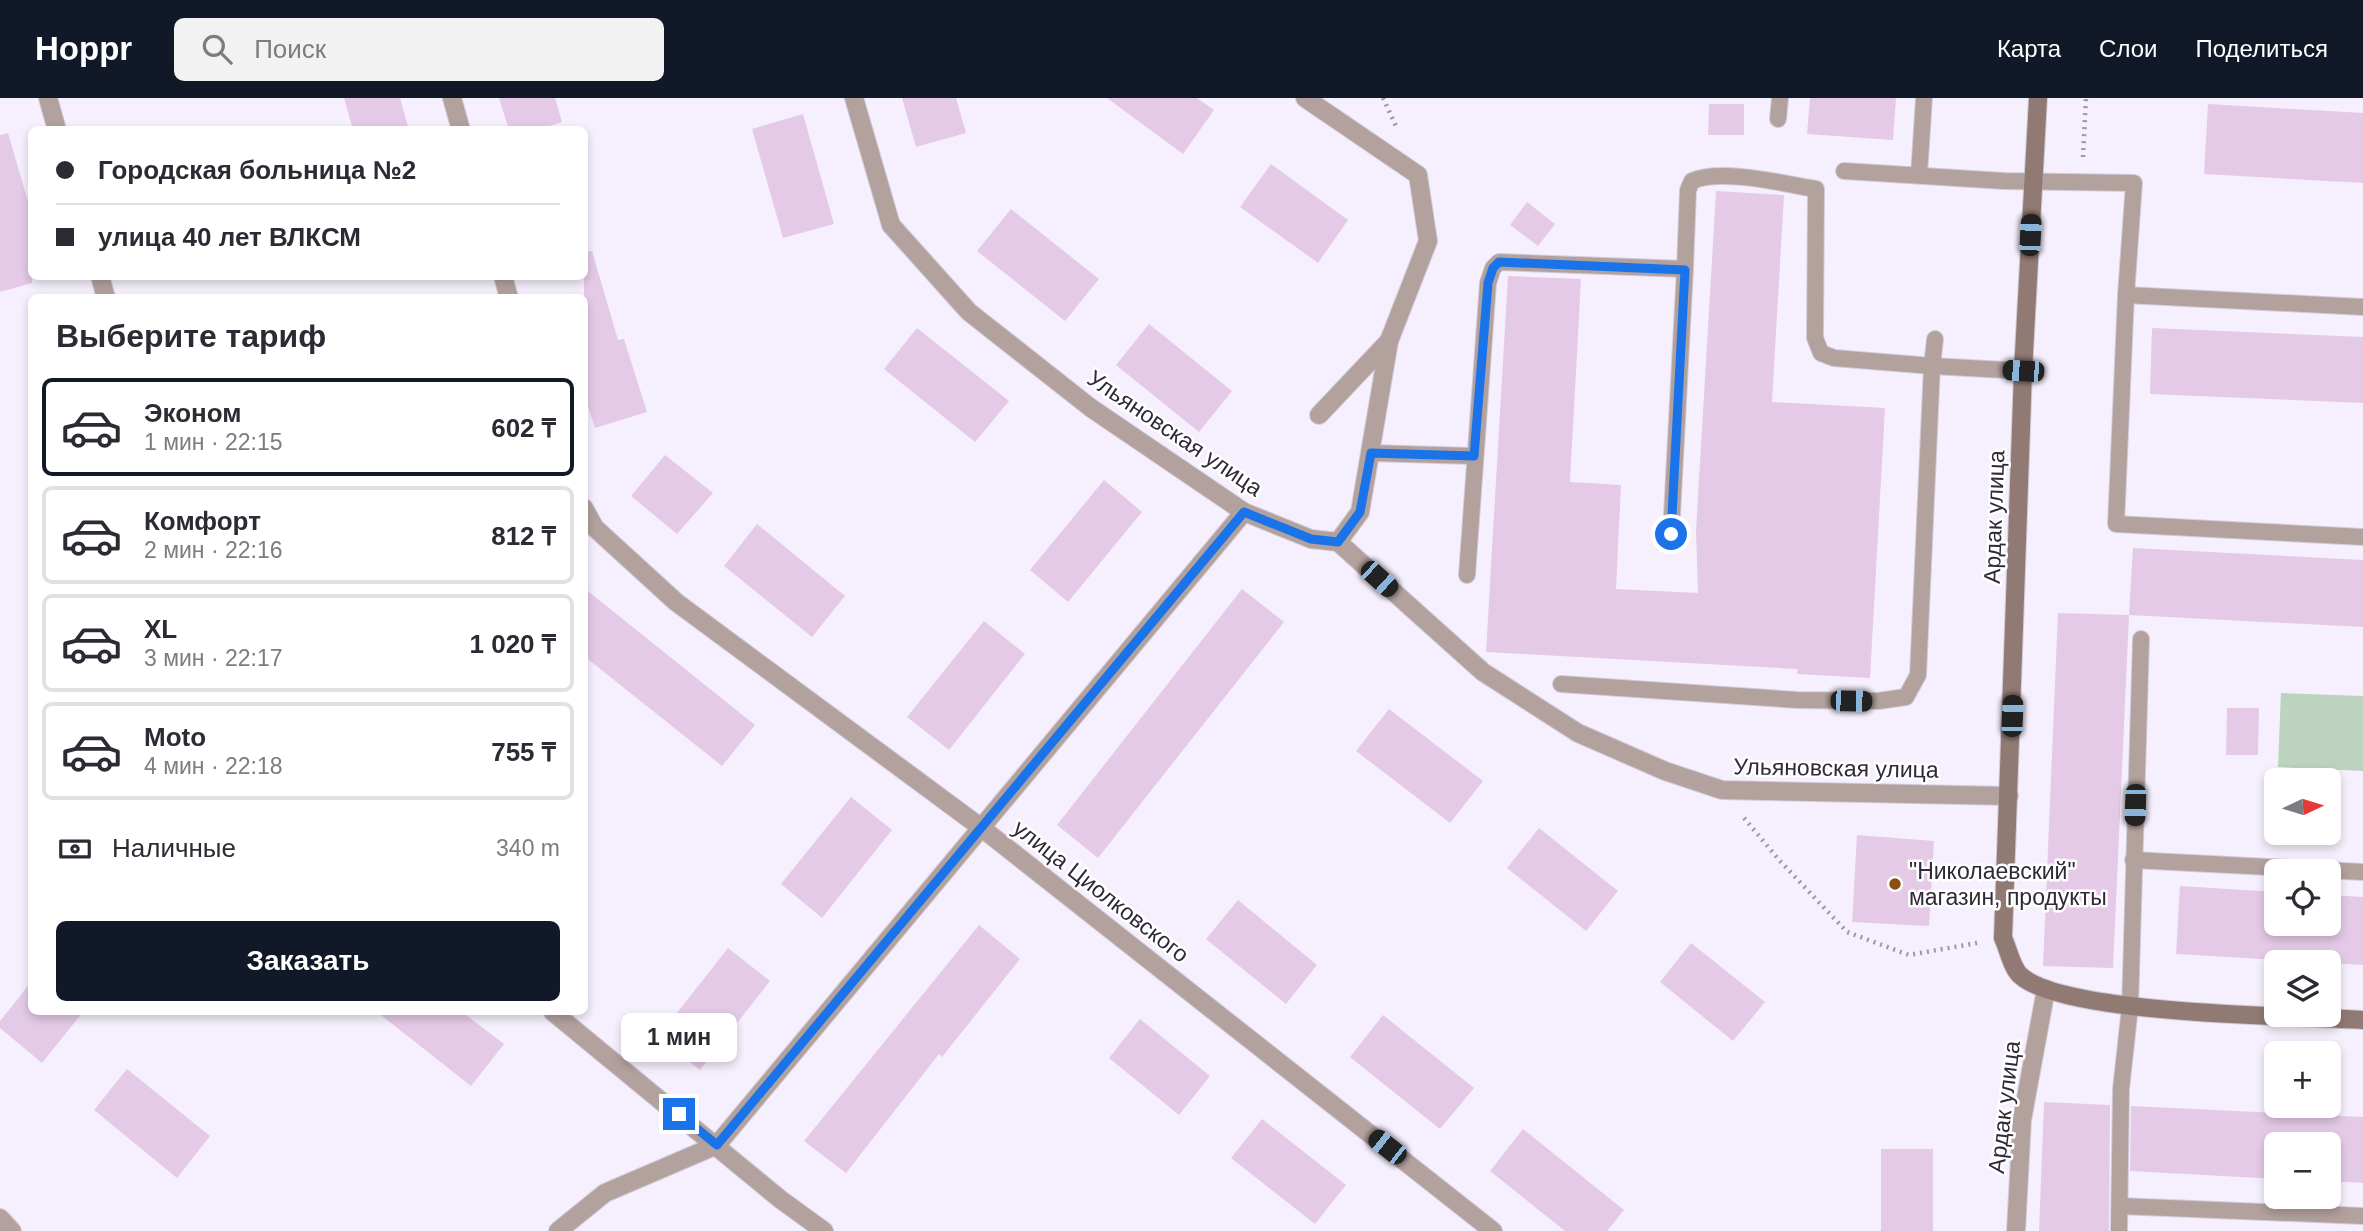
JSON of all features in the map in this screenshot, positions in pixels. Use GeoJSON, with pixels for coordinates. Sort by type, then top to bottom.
{"type":"FeatureCollection","features":[{"type":"Feature","properties":{"kind":"street"},"geometry":{"type":"LineString","coordinates":[[48,98],[56,126]]}},
{"type":"Feature","properties":{"kind":"street"},"geometry":{"type":"LineString","coordinates":[[452,98],[460,126]]}},
{"type":"Feature","properties":{"kind":"street","name":"Ульяновская улица"},"geometry":{"type":"LineString","coordinates":[[854,98],[891,225],[969,312],[1091,408],[1244,512],[1311,539],[1338,542],[1483,672],[1578,733],[1665,771],[1722,790],[2009,796]]}},
{"type":"Feature","properties":{"kind":"street"},"geometry":{"type":"LineString","coordinates":[[1305,98],[1418,175],[1427,241],[1389,341],[1360,512],[1338,542]]}},
{"type":"Feature","properties":{"kind":"street","name":"Ардак улица"},"geometry":{"type":"LineString","coordinates":[[2003,938],[2023,371],[2038,98]]}},
{"type":"Feature","properties":{"kind":"street"},"geometry":{"type":"LineString","coordinates":[[1319,415],[1389,341]]}},
{"type":"Feature","properties":{"kind":"street"},"geometry":{"type":"LineString","coordinates":[[558,1231],[605,1193],[717,1145],[983,829],[1244,512]]}},
{"type":"Feature","properties":{"kind":"street","name":"улица Циолковского"},"geometry":{"type":"LineString","coordinates":[[588,516],[594,528],[676,603],[983,829],[1493,1231]]}},
{"type":"Feature","properties":{"kind":"street"},"geometry":{"type":"LineString","coordinates":[[2003,938],[2019,976],[2046,989],[2130,1007],[2363,1020]]}},
{"type":"Feature","properties":{"kind":"street","name":"Ардак улица"},"geometry":{"type":"LineString","coordinates":[[2016,1231],[2022,1120],[2046,989]]}},
{"type":"Feature","properties":{"kind":"street"},"geometry":{"type":"LineString","coordinates":[[557,1015],[780,1199],[824,1231]]}},
{"type":"Feature","properties":{"kind":"street"},"geometry":{"type":"LineString","coordinates":[[0,1218],[12,1231]]}},
{"type":"Feature","properties":{"kind":"lane"},"geometry":{"type":"LineString","coordinates":[[1778,119],[1780,98]]}},
{"type":"Feature","properties":{"kind":"lane"},"geometry":{"type":"LineString","coordinates":[[1919,175],[1924,98]]}},
{"type":"Feature","properties":{"kind":"lane"},"geometry":{"type":"LineString","coordinates":[[1844,171],[2033,181],[2134,183],[2116,524],[2363,537]]}},
{"type":"Feature","properties":{"kind":"lane"},"geometry":{"type":"LineString","coordinates":[[1671,534],[1688,190],[1692,181],[1701,177],[1758,180],[1816,189],[1815,338],[1821,353],[1834,358],[2023,371]]}},
{"type":"Feature","properties":{"kind":"lane"},"geometry":{"type":"LineString","coordinates":[[1467,575],[1488,283],[1493,268],[1499,262],[1685,270]]}},
{"type":"Feature","properties":{"kind":"lane"},"geometry":{"type":"LineString","coordinates":[[2126,295],[2363,307]]}},
{"type":"Feature","properties":{"kind":"lane"},"geometry":{"type":"LineString","coordinates":[[1560,684],[1797,700],[1878,701],[1906,696],[1918,675],[1934,339]]}},
{"type":"Feature","properties":{"kind":"lane"},"geometry":{"type":"LineString","coordinates":[[1371,453],[1474,456]]}},
{"type":"Feature","properties":{"kind":"lane"},"geometry":{"type":"LineString","coordinates":[[2119,1231],[2121,1089],[2130,1007],[2141,639]]}},
{"type":"Feature","properties":{"kind":"lane"},"geometry":{"type":"LineString","coordinates":[[2133,860],[2363,872]]}},
{"type":"Feature","properties":{"kind":"lane"},"geometry":{"type":"LineString","coordinates":[[2120,1206],[2363,1216]]}},
{"type":"Feature","properties":{"kind":"path"},"geometry":{"type":"LineString","coordinates":[[2081,182],[2087,98]]}},
{"type":"Feature","properties":{"kind":"path"},"geometry":{"type":"LineString","coordinates":[[1722,790],[1780,861],[1847,932],[1909,955],[2003,938]]}},
{"type":"Feature","properties":{"kind":"green space"},"geometry":{"type":"Polygon","coordinates":[[[2281,693],[2363,696],[2363,771],[2278,767],[2281,693]]]}},
{"type":"Feature","properties":{"kind":"building"},"geometry":{"type":"Polygon","coordinates":[[[344,98],[400,98],[408,126],[352,126],[344,98]]]}},
{"type":"Feature","properties":{"kind":"building"},"geometry":{"type":"Polygon","coordinates":[[[499,98],[555,98],[562,122],[550,126],[508,126],[499,98]]]}},
{"type":"Feature","properties":{"kind":"building"},"geometry":{"type":"Polygon","coordinates":[[[902,98],[956,98],[966,133],[916,147],[902,98]]]}},
{"type":"Feature","properties":{"kind":"building"},"geometry":{"type":"Polygon","coordinates":[[[1107,98],[1197,98],[1214,110],[1183,154],[1107,98]]]}},
{"type":"Feature","properties":{"kind":"building"},"geometry":{"type":"Polygon","coordinates":[[[1810,98],[1896,98],[1893,140],[1807,134],[1810,98]]]}},
{"type":"Feature","properties":{"kind":"building"},"geometry":{"type":"Polygon","coordinates":[[[1709,104],[1744,104],[1744,135],[1708,135],[1709,104]]]}},
{"type":"Feature","properties":{"kind":"building"},"geometry":{"type":"Polygon","coordinates":[[[2208,104],[2363,113],[2363,183],[2204,174],[2208,104]]]}},
{"type":"Feature","properties":{"kind":"building"},"geometry":{"type":"Polygon","coordinates":[[[803,114],[834,224],[783,238],[752,129],[803,114]]]}},
{"type":"Feature","properties":{"kind":"building"},"geometry":{"type":"Polygon","coordinates":[[[8,133],[28,201],[28,280],[32,280],[32,283],[0,292],[0,135],[8,133]]]}},
{"type":"Feature","properties":{"kind":"building"},"geometry":{"type":"Polygon","coordinates":[[[1271,164],[1348,220],[1318,263],[1240,207],[1271,164]]]}},
{"type":"Feature","properties":{"kind":"building"},"geometry":{"type":"Polygon","coordinates":[[[1716,191],[1784,195],[1772,402],[1885,408],[1870,678],[1797,674],[1798,669],[1486,652],[1508,276],[1581,279],[1570,482],[1621,485],[1616,589],[1698,593],[1696,530],[1716,191]]]}},
{"type":"Feature","properties":{"kind":"building"},"geometry":{"type":"Polygon","coordinates":[[[1527,202],[1555,224],[1538,246],[1510,225],[1527,202]]]}},
{"type":"Feature","properties":{"kind":"building"},"geometry":{"type":"Polygon","coordinates":[[[1011,209],[1099,279],[1065,321],[977,251],[1011,209]]]}},
{"type":"Feature","properties":{"kind":"building"},"geometry":{"type":"Polygon","coordinates":[[[592,251],[618,340],[624,339],[647,412],[595,428],[588,406],[588,294],[584,294],[584,280],[588,280],[588,252],[592,251]]]}},
{"type":"Feature","properties":{"kind":"building"},"geometry":{"type":"Polygon","coordinates":[[[1149,324],[1232,391],[1199,432],[1116,365],[1149,324]]]}},
{"type":"Feature","properties":{"kind":"building"},"geometry":{"type":"Polygon","coordinates":[[[917,328],[1009,401],[975,442],[884,369],[917,328]]]}},
{"type":"Feature","properties":{"kind":"building"},"geometry":{"type":"Polygon","coordinates":[[[2152,328],[2363,337],[2363,403],[2150,394],[2152,328]]]}},
{"type":"Feature","properties":{"kind":"building"},"geometry":{"type":"Polygon","coordinates":[[[665,455],[713,493],[677,534],[631,496],[665,455]]]}},
{"type":"Feature","properties":{"kind":"building"},"geometry":{"type":"Polygon","coordinates":[[[1104,480],[1142,512],[1068,602],[1030,570],[1104,480]]]}},
{"type":"Feature","properties":{"kind":"building"},"geometry":{"type":"Polygon","coordinates":[[[757,524],[845,596],[812,637],[724,566],[757,524]]]}},
{"type":"Feature","properties":{"kind":"building"},"geometry":{"type":"Polygon","coordinates":[[[2133,548],[2363,560],[2363,627],[2129,615],[2133,548]]]}},
{"type":"Feature","properties":{"kind":"building"},"geometry":{"type":"Polygon","coordinates":[[[1242,589],[1284,622],[1098,858],[1057,825],[1242,589]]]}},
{"type":"Feature","properties":{"kind":"building"},"geometry":{"type":"Polygon","coordinates":[[[588,591],[755,725],[722,766],[588,659],[588,591]]]}},
{"type":"Feature","properties":{"kind":"building"},"geometry":{"type":"Polygon","coordinates":[[[2058,613],[2129,615],[2113,968],[2043,966],[2058,613]]]}},
{"type":"Feature","properties":{"kind":"building"},"geometry":{"type":"Polygon","coordinates":[[[984,621],[1025,654],[949,750],[907,717],[984,621]]]}},
{"type":"Feature","properties":{"kind":"building"},"geometry":{"type":"Polygon","coordinates":[[[2227,708],[2259,708],[2258,755],[2226,755],[2227,708]]]}},
{"type":"Feature","properties":{"kind":"building"},"geometry":{"type":"Polygon","coordinates":[[[1389,709],[1483,781],[1450,823],[1356,751],[1389,709]]]}},
{"type":"Feature","properties":{"kind":"building"},"geometry":{"type":"Polygon","coordinates":[[[851,797],[892,830],[822,918],[781,884],[851,797]]]}},
{"type":"Feature","properties":{"kind":"building"},"geometry":{"type":"Polygon","coordinates":[[[1539,828],[1618,891],[1586,931],[1507,868],[1539,828]]]}},
{"type":"Feature","properties":{"kind":"building"},"geometry":{"type":"Polygon","coordinates":[[[1857,835],[1934,841],[1929,926],[1852,922],[1857,835]]]}},
{"type":"Feature","properties":{"kind":"building"},"geometry":{"type":"Polygon","coordinates":[[[2180,886],[2264,891],[2264,936],[2341,936],[2341,896],[2363,897],[2363,965],[2341,964],[2341,950],[2264,950],[2264,959],[2176,954],[2180,886]]]}},
{"type":"Feature","properties":{"kind":"building"},"geometry":{"type":"Polygon","coordinates":[[[1238,900],[1317,965],[1286,1004],[1206,939],[1238,900]]]}},
{"type":"Feature","properties":{"kind":"building"},"geometry":{"type":"Polygon","coordinates":[[[979,925],[1020,959],[942,1057],[939,1054],[846,1173],[804,1141],[979,925]]]}},
{"type":"Feature","properties":{"kind":"building"},"geometry":{"type":"Polygon","coordinates":[[[1691,943],[1765,1002],[1733,1041],[1660,982],[1691,943]]]}},
{"type":"Feature","properties":{"kind":"building"},"geometry":{"type":"Polygon","coordinates":[[[728,948],[770,981],[700,1070],[658,1037],[728,948]]]}},
{"type":"Feature","properties":{"kind":"building"},"geometry":{"type":"Polygon","coordinates":[[[28,986],[28,1015],[81,1015],[42,1063],[0,1028],[0,1021],[28,986]]]}},
{"type":"Feature","properties":{"kind":"building"},"geometry":{"type":"Polygon","coordinates":[[[381,1015],[466,1015],[504,1044],[471,1086],[381,1015]]]}},
{"type":"Feature","properties":{"kind":"building"},"geometry":{"type":"Polygon","coordinates":[[[1383,1015],[1474,1088],[1440,1129],[1350,1057],[1383,1015]]]}},
{"type":"Feature","properties":{"kind":"building"},"geometry":{"type":"Polygon","coordinates":[[[1140,1019],[1210,1076],[1179,1115],[1109,1058],[1140,1019]]]}},
{"type":"Feature","properties":{"kind":"building"},"geometry":{"type":"Polygon","coordinates":[[[127,1069],[210,1136],[177,1178],[94,1110],[127,1069]]]}},
{"type":"Feature","properties":{"kind":"building"},"geometry":{"type":"Polygon","coordinates":[[[2044,1102],[2110,1105],[2109,1231],[2039,1231],[2044,1102]]]}},
{"type":"Feature","properties":{"kind":"building"},"geometry":{"type":"Polygon","coordinates":[[[2131,1106],[2264,1112],[2264,1118],[2363,1117],[2363,1183],[2341,1182],[2341,1132],[2264,1132],[2264,1178],[2130,1171],[2131,1106]]]}},
{"type":"Feature","properties":{"kind":"building"},"geometry":{"type":"Polygon","coordinates":[[[1262,1119],[1346,1185],[1315,1224],[1231,1158],[1262,1119]]]}},
{"type":"Feature","properties":{"kind":"building"},"geometry":{"type":"Polygon","coordinates":[[[1523,1129],[1624,1210],[1607,1231],[1565,1231],[1490,1171],[1523,1129]]]}},
{"type":"Feature","properties":{"kind":"building"},"geometry":{"type":"Polygon","coordinates":[[[1881,1149],[1933,1149],[1933,1231],[1881,1231],[1881,1149]]]}},
{"type":"Feature","properties":{"kind":"place","name":"\"Николаевский\" магазин, продукты"},"geometry":{"type":"Point","coordinates":[1895,884]}},
{"type":"Feature","properties":{"kind":"route"},"geometry":{"type":"LineString","coordinates":[[679,1114],[717,1145],[983,829],[1244,512],[1311,539],[1338,542],[1360,512],[1371,453],[1474,456],[1488,283],[1493,268],[1499,262],[1506,260],[1685,270],[1671,534]]}}]}
